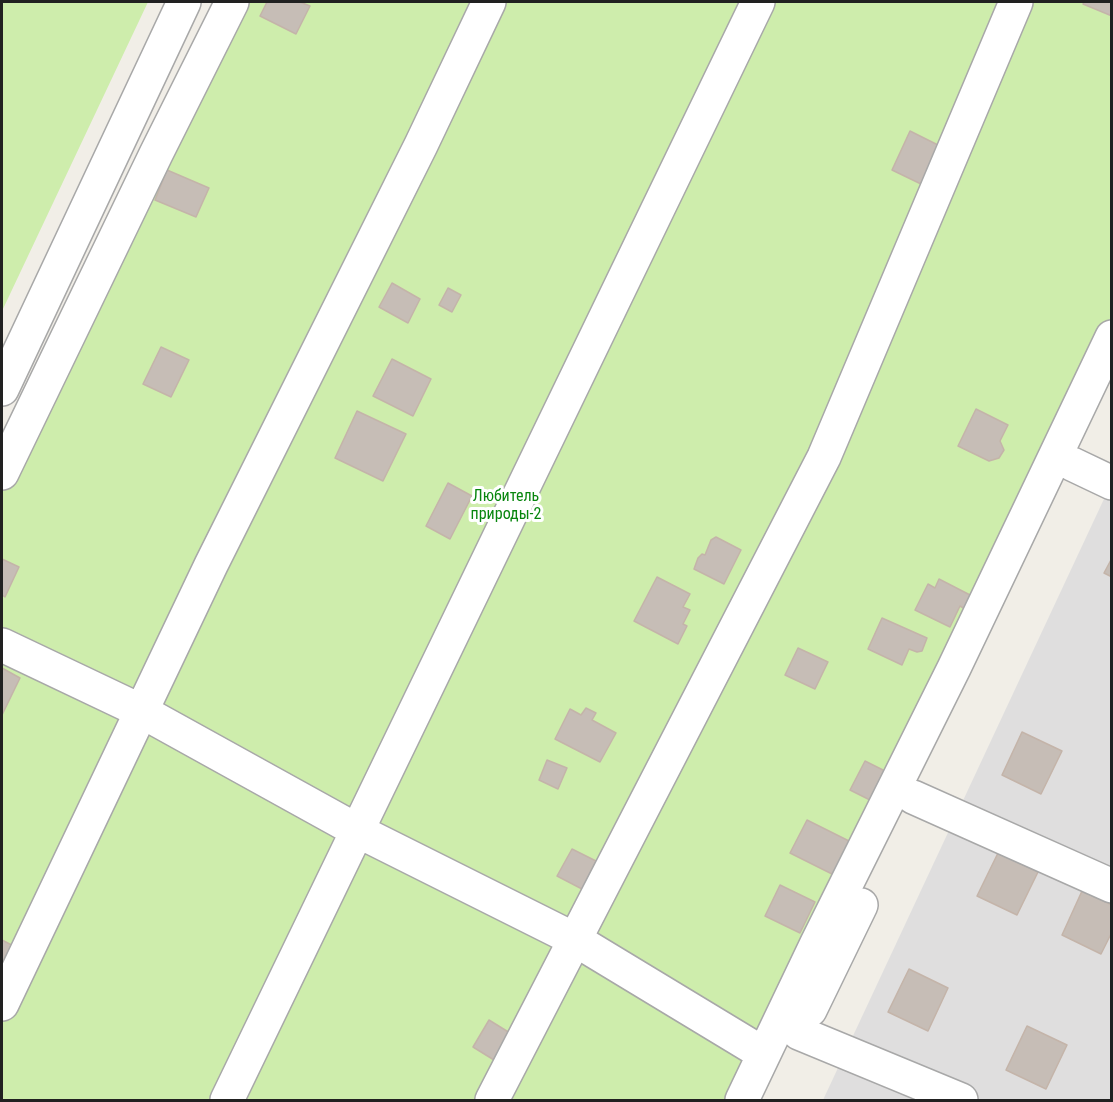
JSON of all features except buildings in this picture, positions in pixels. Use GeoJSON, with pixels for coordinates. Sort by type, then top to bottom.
{"type":"FeatureCollection","features":[{"type":"Feature","properties":{"kind":"street"},"geometry":{"type":"LineString","coordinates":[[2,389],[184,2]]}},
{"type":"Feature","properties":{"kind":"street"},"geometry":{"type":"LineString","coordinates":[[2,473],[232,2]]}},
{"type":"Feature","properties":{"kind":"street"},"geometry":{"type":"LineString","coordinates":[[2,1004],[211,565],[421,145],[489,2]]}},
{"type":"Feature","properties":{"kind":"street"},"geometry":{"type":"LineString","coordinates":[[227,1101],[758,2]]}},
{"type":"Feature","properties":{"kind":"street"},"geometry":{"type":"LineString","coordinates":[[492,1101],[824,457],[1016,2]]}},
{"type":"Feature","properties":{"kind":"street"},"geometry":{"type":"LineString","coordinates":[[742,1101],[817,943],[954,668],[1112,337]]}},
{"type":"Feature","properties":{"kind":"street"},"geometry":{"type":"LineString","coordinates":[[766,1101],[1112,380]]}},
{"type":"Feature","properties":{"kind":"street"},"geometry":{"type":"LineString","coordinates":[[1072,464],[1112,483]]}},
{"type":"Feature","properties":{"kind":"street"},"geometry":{"type":"LineString","coordinates":[[2,645],[141,711],[358,831],[574,939],[764,1054]]}},
{"type":"Feature","properties":{"kind":"street"},"geometry":{"type":"LineString","coordinates":[[913,797],[1112,886]]}},
{"type":"Feature","properties":{"kind":"street"},"geometry":{"type":"LineString","coordinates":[[799,1033],[961,1101]]}},
{"type":"Feature","properties":{"kind":"shaded area"},"geometry":{"type":"Polygon","coordinates":[[[1111,484],[1111,1100],[823,1100],[1111,484]]]}},
{"type":"Feature","properties":{"kind":"green space"},"geometry":{"type":"Polygon","coordinates":[[[2,2],[148,2],[2,311],[2,2]]]}},
{"type":"Feature","properties":{"kind":"green space","name":"Любитель природы-2"},"geometry":{"type":"Polygon","coordinates":[[[216,2],[1111,2],[1111,355],[754,1100],[2,1100],[2,445],[216,2]]]}}]}
